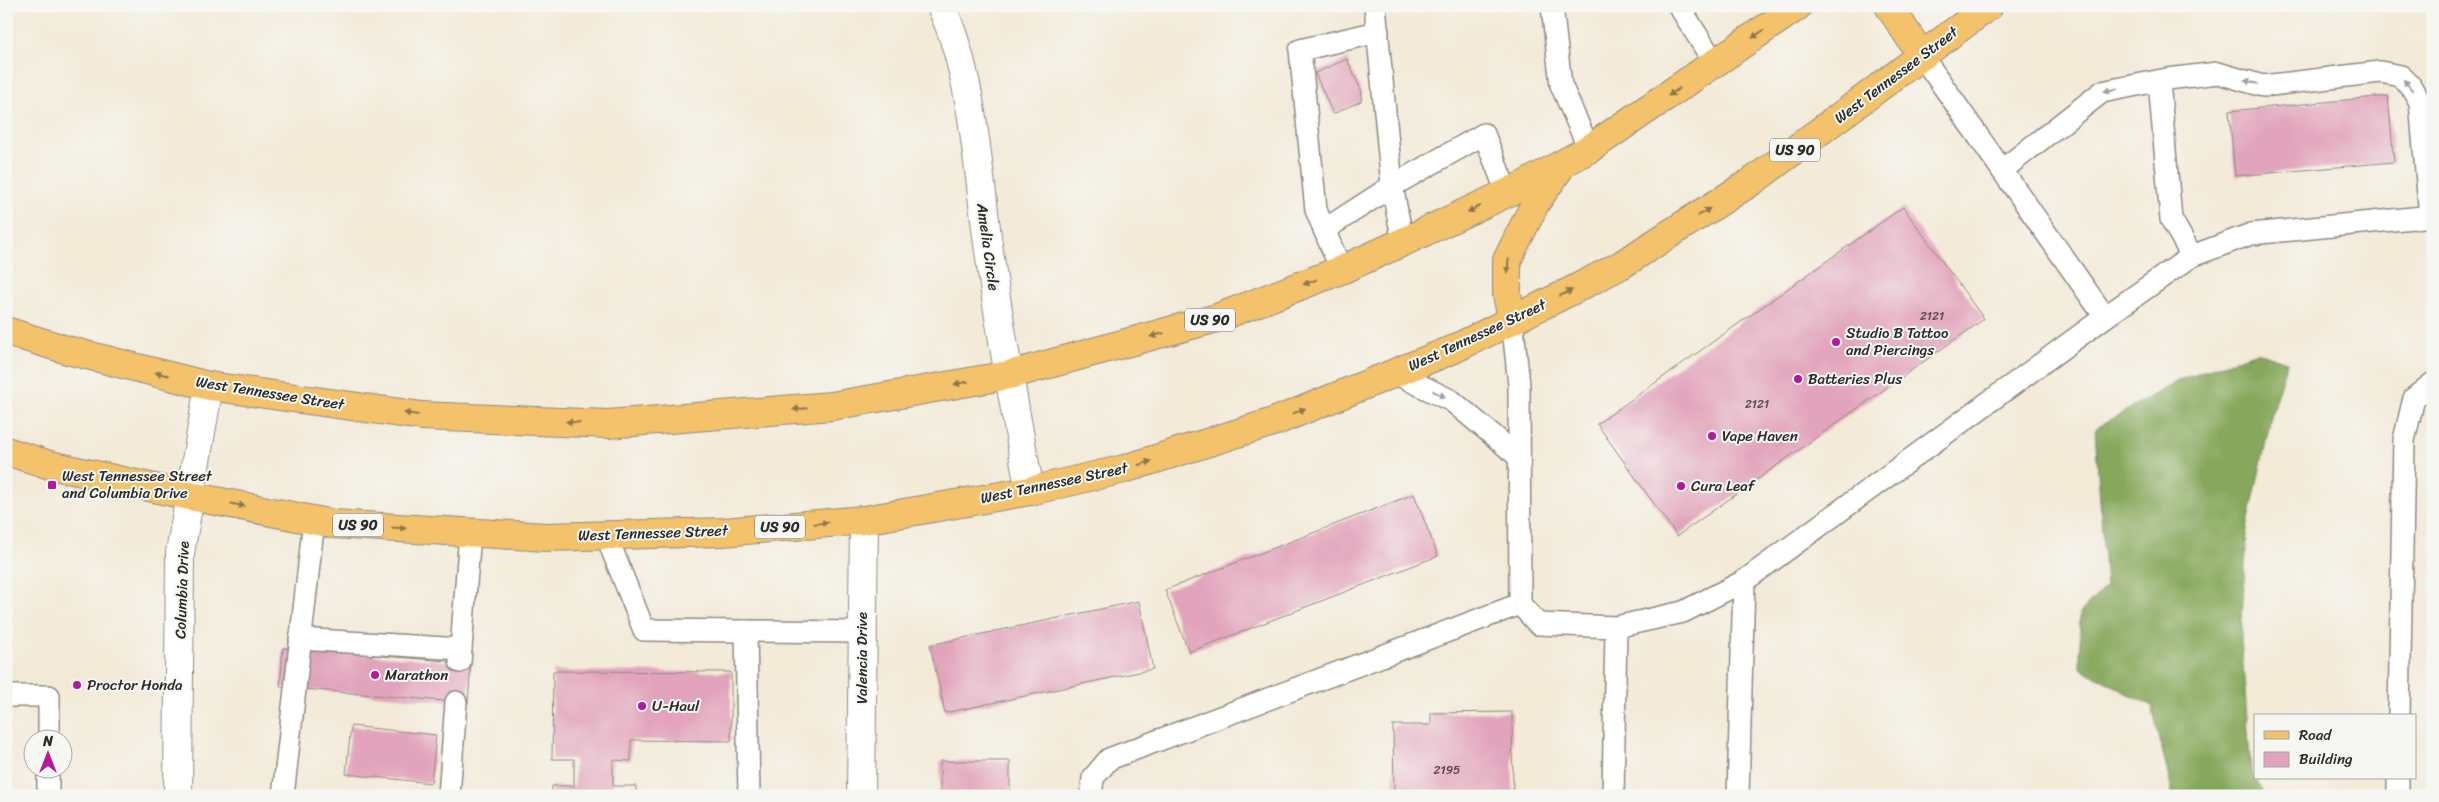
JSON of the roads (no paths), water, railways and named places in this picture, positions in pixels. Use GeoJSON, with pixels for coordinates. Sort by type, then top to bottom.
{"type":"FeatureCollection","features":[{"type":"Feature","properties":{"kind":"main road","name":"West Tennessee Street"},"geometry":{"type":"LineString","coordinates":[[6,331],[67,350],[209,386],[422,416],[608,424],[832,406],[1009,375],[1217,318],[1341,270],[1403,242],[1507,193],[1589,149],[1798,6]]}},
{"type":"Feature","properties":{"kind":"main road"},"geometry":{"type":"LineString","coordinates":[[1889,6],[1922,56]]}},
{"type":"Feature","properties":{"kind":"main road","name":"West Tennessee Street"},"geometry":{"type":"LineString","coordinates":[[6,451],[50,465],[190,496],[333,524],[546,538],[606,534],[723,532],[864,520],[1030,491],[1124,469],[1276,421],[1454,349],[1512,318],[1621,265],[1754,180],[1989,6]]}},
{"type":"Feature","properties":{"kind":"main road"},"geometry":{"type":"LineString","coordinates":[[1512,318],[1507,295],[1507,260],[1536,202],[1564,163]]}},
{"type":"Feature","properties":{"kind":"street","name":"Amelia Circle"},"geometry":{"type":"LineString","coordinates":[[941,6],[953,32],[969,104],[996,298],[1030,491]]}},
{"type":"Feature","properties":{"kind":"street","name":"Columbia Drive"},"geometry":{"type":"LineString","coordinates":[[178,796],[180,553],[209,386]]}},
{"type":"Feature","properties":{"kind":"street","name":"Valencia Drive"},"geometry":{"type":"LineString","coordinates":[[861,796],[864,520]]}},
{"type":"Feature","properties":{"kind":"lane"},"geometry":{"type":"LineString","coordinates":[[1375,6],[1392,186],[1403,242]]}},
{"type":"Feature","properties":{"kind":"lane"},"geometry":{"type":"LineString","coordinates":[[1552,6],[1561,85],[1589,149]]}},
{"type":"Feature","properties":{"kind":"lane"},"geometry":{"type":"LineString","coordinates":[[1679,6],[1715,64]]}},
{"type":"Feature","properties":{"kind":"lane"},"geometry":{"type":"LineString","coordinates":[[1341,270],[1316,210],[1300,50],[1378,32]]}},
{"type":"Feature","properties":{"kind":"lane"},"geometry":{"type":"LineString","coordinates":[[1922,56],[2105,317]]}},
{"type":"Feature","properties":{"kind":"lane"},"geometry":{"type":"LineString","coordinates":[[1512,318],[1519,385],[1520,604],[1538,624],[1616,627],[1683,612],[1744,581],[2105,317],[2192,256],[2251,234],[2431,216],[2420,102],[2410,85],[2401,76],[2380,72],[2263,86],[2218,73],[2159,81],[2102,92],[2002,170]]}},
{"type":"Feature","properties":{"kind":"lane"},"geometry":{"type":"LineString","coordinates":[[2159,81],[2171,219],[2192,256]]}},
{"type":"Feature","properties":{"kind":"lane"},"geometry":{"type":"LineString","coordinates":[[1324,230],[1392,186],[1484,134],[1507,193]]}},
{"type":"Feature","properties":{"kind":"lane"},"geometry":{"type":"LineString","coordinates":[[1395,373],[1452,401],[1519,457]]}},
{"type":"Feature","properties":{"kind":"lane"},"geometry":{"type":"LineString","coordinates":[[2399,714],[2404,440],[2414,398],[2433,383]]}},
{"type":"Feature","properties":{"kind":"lane"},"geometry":{"type":"LineString","coordinates":[[283,796],[314,520]]}},
{"type":"Feature","properties":{"kind":"lane"},"geometry":{"type":"LineString","coordinates":[[300,639],[460,655],[470,533]]}},
{"type":"Feature","properties":{"kind":"lane"},"geometry":{"type":"LineString","coordinates":[[606,534],[644,630],[862,632]]}},
{"type":"Feature","properties":{"kind":"lane"},"geometry":{"type":"LineString","coordinates":[[1738,796],[1744,581]]}},
{"type":"Feature","properties":{"kind":"lane"},"geometry":{"type":"LineString","coordinates":[[1091,796],[1094,778],[1109,759],[1520,604]]}},
{"type":"Feature","properties":{"kind":"lane"},"geometry":{"type":"LineString","coordinates":[[1613,796],[1616,627]]}},
{"type":"Feature","properties":{"kind":"lane"},"geometry":{"type":"LineString","coordinates":[[746,631],[749,796]]}},
{"type":"Feature","properties":{"kind":"lane"},"geometry":{"type":"LineString","coordinates":[[6,696],[49,696],[48,730]]}},
{"type":"Feature","properties":{"kind":"lane"},"geometry":{"type":"LineString","coordinates":[[449,796],[456,702]]}},
{"type":"Feature","properties":{"kind":"lane"},"geometry":{"type":"LineString","coordinates":[[48,780],[48,796]]}},
{"type":"Feature","properties":{"kind":"lane"},"geometry":{"type":"LineString","coordinates":[[2398,780],[2398,796]]}},
{"type":"Feature","properties":{"kind":"place","name":"Studio B Tattoo and Piercings"},"geometry":{"type":"Point","coordinates":[1836,342]}},
{"type":"Feature","properties":{"kind":"place","name":"Batteries Plus"},"geometry":{"type":"Point","coordinates":[1798,379]}},
{"type":"Feature","properties":{"kind":"place","name":"Vape Haven"},"geometry":{"type":"Point","coordinates":[1712,436]}},
{"type":"Feature","properties":{"kind":"place","name":"West Tennessee Street and Columbia Drive"},"geometry":{"type":"Point","coordinates":[52,485]}},
{"type":"Feature","properties":{"kind":"place","name":"Cura Leaf"},"geometry":{"type":"Point","coordinates":[1681,486]}},
{"type":"Feature","properties":{"kind":"place","name":"Marathon"},"geometry":{"type":"Point","coordinates":[375,675]}},
{"type":"Feature","properties":{"kind":"place","name":"Proctor Honda"},"geometry":{"type":"Point","coordinates":[77,685]}},
{"type":"Feature","properties":{"kind":"place","name":"U-Haul"},"geometry":{"type":"Point","coordinates":[642,706]}}]}
